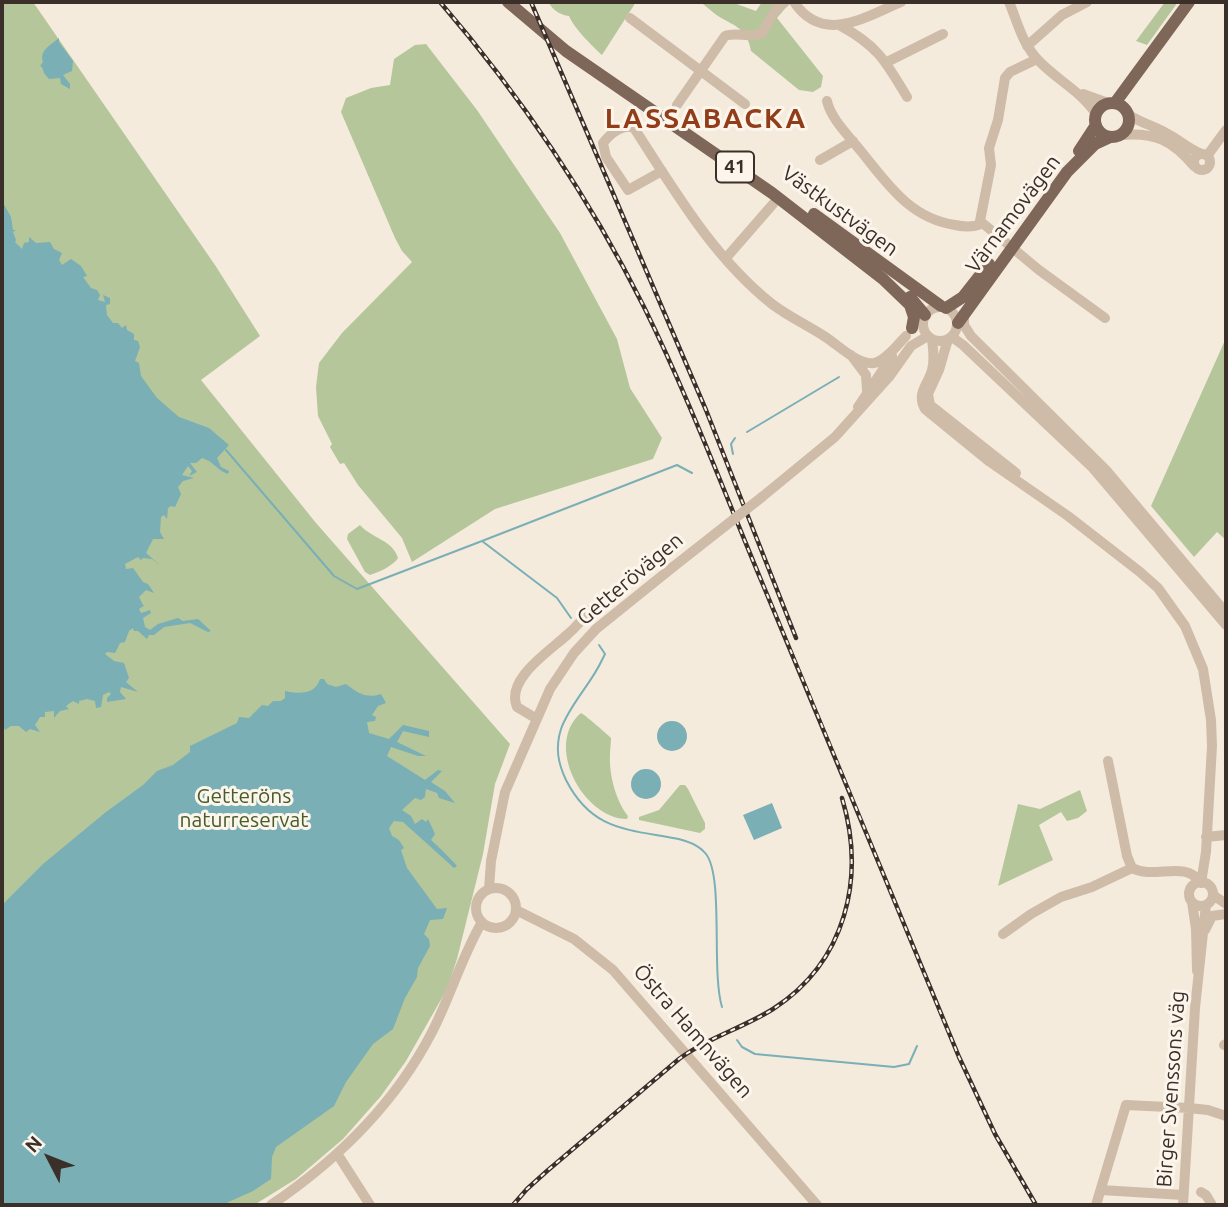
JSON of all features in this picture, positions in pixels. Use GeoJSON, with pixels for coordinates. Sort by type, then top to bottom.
{"type":"FeatureCollection","features":[{"type":"Feature","properties":{"kind":"main road","name":"Västkustvägen"},"geometry":{"type":"LineString","coordinates":[[508,2],[566,51],[780,199],[883,279],[912,298],[924,316]]}},
{"type":"Feature","properties":{"kind":"main road","name":"Västkustvägen"},"geometry":{"type":"LineString","coordinates":[[517,2],[583,56],[776,188],[924,295]]}},
{"type":"Feature","properties":{"kind":"main road"},"geometry":{"type":"LineString","coordinates":[[1147,59],[1134,87],[1128,126],[1115,136],[1100,132],[1096,120],[1101,107],[1112,103],[1189,2]]}},
{"type":"Feature","properties":{"kind":"main road"},"geometry":{"type":"LineString","coordinates":[[1112,103],[1128,114]]}},
{"type":"Feature","properties":{"kind":"main road","name":"Värnamovägen"},"geometry":{"type":"LineString","coordinates":[[960,321],[1008,245],[1081,148],[1096,120]]}},
{"type":"Feature","properties":{"kind":"main road","name":"Värnamovägen"},"geometry":{"type":"LineString","coordinates":[[924,295],[940,301],[952,300],[960,295],[1008,245],[1067,172],[1095,144],[1115,136]]}},
{"type":"Feature","properties":{"kind":"main road","name":"Värnamovägen"},"geometry":{"type":"LineString","coordinates":[[944,307],[963,297],[986,268]]}},
{"type":"Feature","properties":{"kind":"main road","name":"Västkustvägen"},"geometry":{"type":"LineString","coordinates":[[883,279],[911,308],[914,317],[909,332]]}},
{"type":"Feature","properties":{"kind":"main road","name":"41"},"geometry":{"type":"LineString","coordinates":[[924,295],[944,307]]}},
{"type":"Feature","properties":{"kind":"street"},"geometry":{"type":"LineString","coordinates":[[677,105],[725,36],[733,34],[750,37],[762,33],[776,9],[785,2]]}},
{"type":"Feature","properties":{"kind":"street"},"geometry":{"type":"LineString","coordinates":[[794,2],[815,21],[841,26],[871,45],[887,62],[907,97]]}},
{"type":"Feature","properties":{"kind":"street"},"geometry":{"type":"LineString","coordinates":[[841,26],[901,2]]}},
{"type":"Feature","properties":{"kind":"street"},"geometry":{"type":"LineString","coordinates":[[1009,2],[1027,46],[1037,59],[1071,88],[1096,120]]}},
{"type":"Feature","properties":{"kind":"street"},"geometry":{"type":"LineString","coordinates":[[1027,46],[1052,23],[1087,2]]}},
{"type":"Feature","properties":{"kind":"street"},"geometry":{"type":"LineString","coordinates":[[630,18],[745,104]]}},
{"type":"Feature","properties":{"kind":"street"},"geometry":{"type":"LineString","coordinates":[[887,62],[943,34]]}},
{"type":"Feature","properties":{"kind":"street"},"geometry":{"type":"LineString","coordinates":[[1037,59],[1026,66],[1003,92],[989,148],[991,165],[979,215],[981,224],[1105,318]]}},
{"type":"Feature","properties":{"kind":"street"},"geometry":{"type":"LineString","coordinates":[[1071,88],[1093,99],[1112,103]]}},
{"type":"Feature","properties":{"kind":"street"},"geometry":{"type":"LineString","coordinates":[[827,102],[831,113],[853,141],[894,192],[913,209],[938,222],[970,227],[981,224]]}},
{"type":"Feature","properties":{"kind":"street"},"geometry":{"type":"LineString","coordinates":[[1128,114],[1204,155]]}},
{"type":"Feature","properties":{"kind":"street"},"geometry":{"type":"LineString","coordinates":[[662,171],[628,190],[606,157],[603,143],[623,127],[632,127],[662,171],[696,223],[726,258],[774,306],[882,378]]}},
{"type":"Feature","properties":{"kind":"street"},"geometry":{"type":"LineString","coordinates":[[1115,136],[1139,133],[1162,139],[1181,151],[1195,166],[1195,158],[1204,155],[1226,130]]}},
{"type":"Feature","properties":{"kind":"street"},"geometry":{"type":"LineString","coordinates":[[820,160],[853,141]]}},
{"type":"Feature","properties":{"kind":"street"},"geometry":{"type":"LineString","coordinates":[[726,258],[773,204]]}},
{"type":"Feature","properties":{"kind":"street"},"geometry":{"type":"LineString","coordinates":[[944,307],[933,308],[924,316],[924,330],[930,338],[940,341],[950,338],[963,320],[967,330],[1002,367],[1106,470],[1226,613]]}},
{"type":"Feature","properties":{"kind":"street","name":"41"},"geometry":{"type":"LineString","coordinates":[[944,307],[960,321]]}},
{"type":"Feature","properties":{"kind":"street","name":"Getterövägen"},"geometry":{"type":"LineString","coordinates":[[489,889],[491,861],[505,792],[556,678],[585,640],[610,617],[824,447],[844,428],[882,378],[909,332],[924,316]]}},
{"type":"Feature","properties":{"kind":"street"},"geometry":{"type":"LineString","coordinates":[[866,367],[879,361],[909,332]]}},
{"type":"Feature","properties":{"kind":"street","name":"Getterövägen"},"geometry":{"type":"LineString","coordinates":[[844,428],[866,393],[911,346],[930,338]]}},
{"type":"Feature","properties":{"kind":"street","name":"Birger Svenssons väg"},"geometry":{"type":"LineString","coordinates":[[930,338],[933,368],[922,392],[925,409],[990,462],[1068,516]]}},
{"type":"Feature","properties":{"kind":"street"},"geometry":{"type":"LineString","coordinates":[[950,338],[963,345],[1092,467],[1226,625]]}},
{"type":"Feature","properties":{"kind":"street","name":"Birger Svenssons väg"},"geometry":{"type":"LineString","coordinates":[[950,338],[928,394],[930,405],[1158,588],[1191,638],[1203,669],[1210,706],[1212,746],[1206,837],[1207,895],[1198,975],[1183,1200]]}},
{"type":"Feature","properties":{"kind":"street"},"geometry":{"type":"LineString","coordinates":[[866,367],[866,393]]}},
{"type":"Feature","properties":{"kind":"street"},"geometry":{"type":"LineString","coordinates":[[537,719],[526,714],[515,703],[514,693],[534,664],[590,610]]}},
{"type":"Feature","properties":{"kind":"street"},"geometry":{"type":"LineString","coordinates":[[1108,761],[1127,856],[1132,868]]}},
{"type":"Feature","properties":{"kind":"street"},"geometry":{"type":"LineString","coordinates":[[1206,837],[1226,835]]}},
{"type":"Feature","properties":{"kind":"street"},"geometry":{"type":"LineString","coordinates":[[1003,934],[1061,897],[1092,887],[1132,868],[1143,872],[1181,870],[1197,863],[1206,852]]}},
{"type":"Feature","properties":{"kind":"street"},"geometry":{"type":"LineString","coordinates":[[1181,870],[1193,874],[1207,895],[1226,904]]}},
{"type":"Feature","properties":{"kind":"street"},"geometry":{"type":"LineString","coordinates":[[1181,870],[1198,906],[1207,895]]}},
{"type":"Feature","properties":{"kind":"street"},"geometry":{"type":"LineString","coordinates":[[1191,896],[1195,884],[1226,911],[1210,918],[1203,937]]}},
{"type":"Feature","properties":{"kind":"street"},"geometry":{"type":"LineString","coordinates":[[502,888],[510,893],[516,909],[513,918],[503,927],[489,927],[477,915],[477,901],[481,894],[489,889],[502,888]]}},
{"type":"Feature","properties":{"kind":"street","name":"Birger Svenssons väg"},"geometry":{"type":"LineString","coordinates":[[1191,896],[1198,975]]}},
{"type":"Feature","properties":{"kind":"street","name":"Östra Hamnvägen"},"geometry":{"type":"LineString","coordinates":[[516,909],[574,939],[620,976],[817,1205]]}},
{"type":"Feature","properties":{"kind":"street"},"geometry":{"type":"LineString","coordinates":[[271,1205],[338,1155],[376,1114],[405,1076],[445,1005],[482,922]]}},
{"type":"Feature","properties":{"kind":"street"},"geometry":{"type":"LineString","coordinates":[[1096,1205],[1126,1105],[1208,1110],[1226,1116]]}},
{"type":"Feature","properties":{"kind":"street"},"geometry":{"type":"LineString","coordinates":[[338,1155],[370,1205]]}},
{"type":"Feature","properties":{"kind":"street"},"geometry":{"type":"LineString","coordinates":[[1101,1190],[1183,1200]]}},
{"type":"Feature","properties":{"kind":"street"},"geometry":{"type":"LineString","coordinates":[[1201,1192],[1212,1205]]}},
{"type":"Feature","properties":{"kind":"green space","name":"Getteröns naturreservat"},"geometry":{"type":"Polygon","coordinates":[[[2,2],[33,2],[215,265],[260,336],[201,380],[316,523],[510,744],[495,784],[483,854],[447,989],[406,1061],[381,1096],[343,1139],[296,1179],[254,1205],[2,1205],[2,2]]]}},
{"type":"Feature","properties":{"kind":"green space"},"geometry":{"type":"Polygon","coordinates":[[[548,2],[636,2],[602,55],[588,42],[569,16],[557,12],[548,2]]]}},
{"type":"Feature","properties":{"kind":"green space"},"geometry":{"type":"Polygon","coordinates":[[[700,2],[731,2],[756,11],[762,2],[786,2],[788,5],[777,18],[823,76],[821,87],[813,92],[799,90],[751,51],[747,37],[740,29],[700,2]]]}},
{"type":"Feature","properties":{"kind":"green space"},"geometry":{"type":"Polygon","coordinates":[[[1165,2],[1178,2],[1147,45],[1136,41],[1165,2]]]}},
{"type":"Feature","properties":{"kind":"green space"},"geometry":{"type":"Polygon","coordinates":[[[426,44],[477,110],[560,233],[617,339],[630,388],[662,438],[653,459],[495,509],[412,562],[402,538],[358,485],[344,463],[340,464],[330,447],[332,444],[318,416],[316,387],[319,363],[342,333],[412,262],[395,238],[341,112],[346,98],[371,88],[390,85],[394,59],[415,45],[426,44]]]}},
{"type":"Feature","properties":{"kind":"green space"},"geometry":{"type":"Polygon","coordinates":[[[1226,338],[1226,540],[1217,532],[1194,557],[1151,506],[1226,338]]]}},
{"type":"Feature","properties":{"kind":"green space"},"geometry":{"type":"Polygon","coordinates":[[[360,525],[392,547],[398,558],[389,566],[370,575],[365,572],[347,539],[348,534],[360,525]]]}},
{"type":"Feature","properties":{"kind":"green space"},"geometry":{"type":"Polygon","coordinates":[[[581,713],[611,738],[612,779],[627,819],[611,816],[596,807],[574,778],[566,743],[570,727],[581,713]]]}},
{"type":"Feature","properties":{"kind":"green space"},"geometry":{"type":"Polygon","coordinates":[[[680,785],[685,785],[688,789],[705,823],[705,829],[700,833],[639,820],[639,817],[659,810],[680,785]]]}},
{"type":"Feature","properties":{"kind":"green space"},"geometry":{"type":"Polygon","coordinates":[[[1080,790],[1087,811],[1078,818],[1067,821],[1061,812],[1039,825],[1053,860],[998,886],[1018,804],[1040,809],[1080,790]]]}},
{"type":"Feature","properties":{"kind":"water"},"geometry":{"type":"Polygon","coordinates":[[[59,38],[73,61],[72,71],[63,75],[70,84],[70,89],[61,84],[60,78],[49,79],[40,66],[44,51],[59,38]]]}},
{"type":"Feature","properties":{"kind":"water"},"geometry":{"type":"Polygon","coordinates":[[[2,201],[11,217],[13,230],[16,230],[13,232],[15,242],[22,249],[24,243],[29,242],[29,237],[36,243],[50,242],[54,249],[62,253],[59,260],[62,265],[71,259],[81,266],[87,276],[83,277],[100,295],[98,300],[105,302],[103,295],[110,298],[110,304],[106,305],[107,315],[113,323],[118,323],[122,328],[126,325],[127,330],[134,334],[134,340],[138,341],[140,347],[135,361],[139,363],[141,376],[157,398],[179,417],[209,428],[229,445],[217,458],[221,467],[229,471],[228,474],[202,458],[196,463],[190,463],[197,472],[189,476],[192,471],[188,466],[182,475],[194,478],[183,481],[178,487],[181,494],[175,507],[168,508],[167,519],[164,515],[161,517],[160,532],[164,539],[153,539],[146,553],[161,566],[152,559],[141,560],[138,557],[125,564],[126,569],[133,568],[154,593],[146,590],[139,597],[145,605],[139,609],[141,613],[150,610],[151,613],[143,618],[145,627],[150,630],[158,624],[178,618],[183,621],[198,619],[211,631],[190,623],[164,627],[154,635],[149,635],[147,639],[133,628],[115,653],[105,654],[114,661],[124,663],[129,678],[126,682],[138,692],[121,687],[120,692],[126,699],[107,702],[111,694],[109,692],[103,695],[101,707],[96,708],[95,701],[87,699],[79,701],[79,704],[73,701],[66,706],[69,709],[60,711],[54,718],[54,711],[45,712],[45,717],[40,717],[35,725],[40,732],[30,729],[26,732],[19,726],[11,726],[5,730],[2,723],[2,201]]]}},
{"type":"Feature","properties":{"kind":"water"},"geometry":{"type":"Polygon","coordinates":[[[320,679],[336,687],[346,684],[366,695],[381,694],[386,703],[378,706],[372,715],[376,717],[375,721],[367,722],[369,733],[389,739],[403,725],[429,731],[429,737],[403,731],[397,742],[426,756],[391,747],[387,756],[425,780],[438,770],[442,771],[431,782],[445,791],[455,803],[439,798],[437,793],[426,789],[425,797],[421,800],[415,798],[402,810],[411,816],[415,824],[422,819],[426,822],[428,819],[435,834],[431,840],[457,866],[454,868],[403,822],[394,821],[389,828],[392,836],[399,840],[404,848],[401,850],[407,868],[437,909],[447,908],[443,919],[430,920],[424,934],[429,939],[430,946],[393,1029],[373,1044],[346,1082],[334,1106],[276,1147],[272,1157],[271,1179],[253,1191],[222,1205],[2,1205],[2,905],[43,864],[157,771],[173,765],[190,752],[190,746],[237,723],[239,717],[249,718],[262,705],[268,706],[273,701],[281,701],[285,698],[285,691],[310,691],[320,679]]]}},
{"type":"Feature","properties":{"kind":"water"},"geometry":{"type":"Polygon","coordinates":[[[672,721],[678,722],[686,730],[686,742],[678,750],[672,751],[666,750],[658,742],[657,736],[658,730],[666,722],[672,721]]]}},
{"type":"Feature","properties":{"kind":"water"},"geometry":{"type":"Polygon","coordinates":[[[646,769],[652,770],[660,778],[660,790],[652,798],[646,799],[640,798],[632,790],[631,784],[632,778],[640,770],[646,769]]]}},
{"type":"Feature","properties":{"kind":"water"},"geometry":{"type":"Polygon","coordinates":[[[772,803],[782,828],[754,840],[743,815],[772,803]]]}},
{"type":"Feature","properties":{"kind":"waterway"},"geometry":{"type":"LineString","coordinates":[[747,432],[839,377]]}},
{"type":"Feature","properties":{"kind":"waterway"},"geometry":{"type":"LineString","coordinates":[[733,454],[731,444],[735,438]]}},
{"type":"Feature","properties":{"kind":"waterway"},"geometry":{"type":"LineString","coordinates":[[226,450],[334,576],[357,589],[482,541],[557,598],[571,618]]}},
{"type":"Feature","properties":{"kind":"waterway"},"geometry":{"type":"LineString","coordinates":[[482,541],[677,465],[692,473]]}},
{"type":"Feature","properties":{"kind":"waterway"},"geometry":{"type":"LineString","coordinates":[[599,645],[605,654],[561,729],[558,749],[561,768],[576,796],[598,818],[624,829],[687,841],[706,854],[715,883],[717,971],[722,1007]]}},
{"type":"Feature","properties":{"kind":"waterway"},"geometry":{"type":"LineString","coordinates":[[737,1040],[742,1047],[755,1054],[894,1067],[909,1064],[917,1046]]}},
{"type":"Feature","properties":{"kind":"railway"},"geometry":{"type":"LineString","coordinates":[[440,2],[498,73],[551,148],[600,226],[644,307],[705,443],[959,1057],[995,1134],[1036,1205]]}},
{"type":"Feature","properties":{"kind":"railway"},"geometry":{"type":"LineString","coordinates":[[531,2],[706,410],[796,638]]}},
{"type":"Feature","properties":{"kind":"railway"},"geometry":{"type":"LineString","coordinates":[[513,1205],[547,1171],[679,1059],[773,1009],[798,990],[818,967],[833,943],[844,916],[850,888],[852,858],[842,798]]}},
{"type":"Feature","properties":{"kind":"district","name":"LASSABACKA"},"geometry":{"type":"Point","coordinates":[706,119]}}]}
